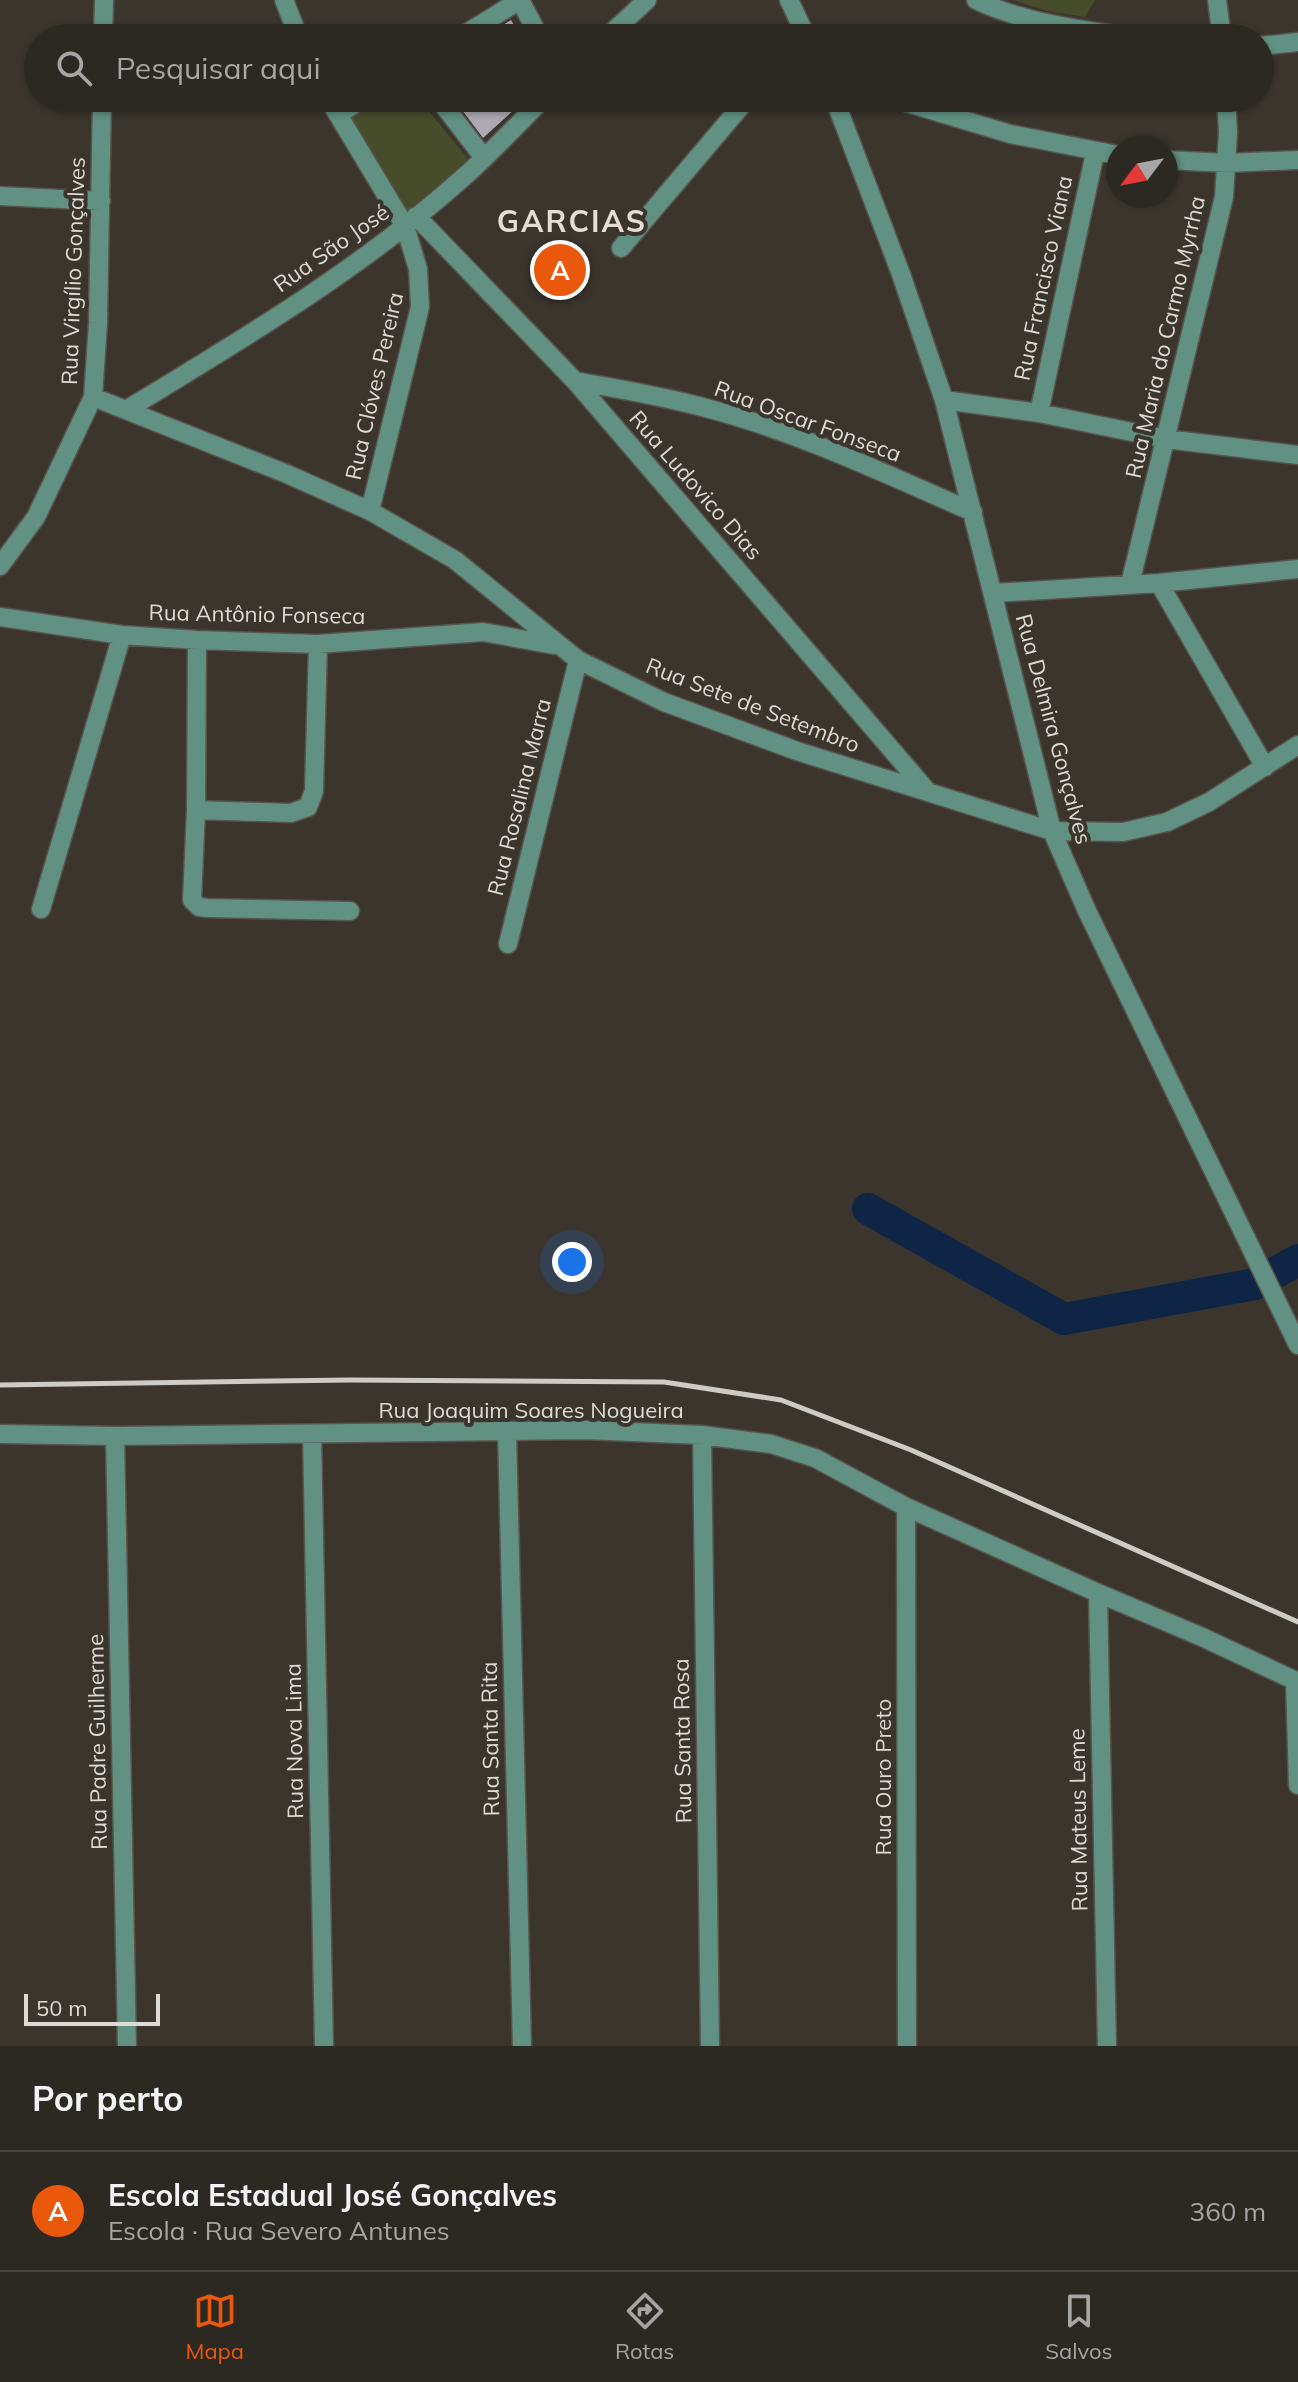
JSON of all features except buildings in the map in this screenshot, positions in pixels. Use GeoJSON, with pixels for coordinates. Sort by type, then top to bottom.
{"type":"FeatureCollection","features":[{"type":"Feature","properties":{"kind":"street"},"geometry":{"type":"LineString","coordinates":[[103,24],[104,0]]}},
{"type":"Feature","properties":{"kind":"street"},"geometry":{"type":"LineString","coordinates":[[284,0],[293,24]]}},
{"type":"Feature","properties":{"kind":"street"},"geometry":{"type":"LineString","coordinates":[[481,24],[520,0],[533,24]]}},
{"type":"Feature","properties":{"kind":"street"},"geometry":{"type":"LineString","coordinates":[[621,24],[647,0]]}},
{"type":"Feature","properties":{"kind":"street"},"geometry":{"type":"LineString","coordinates":[[789,0],[800,24]]}},
{"type":"Feature","properties":{"kind":"street"},"geometry":{"type":"LineString","coordinates":[[976,0],[997,10],[1052,24]]}},
{"type":"Feature","properties":{"kind":"street"},"geometry":{"type":"LineString","coordinates":[[1217,0],[1220,24]]}},
{"type":"Feature","properties":{"kind":"street"},"geometry":{"type":"LineString","coordinates":[[1274,45],[1298,42]]}},
{"type":"Feature","properties":{"kind":"street","name":"Rua Virgílio Gonçalves"},"geometry":{"type":"LineString","coordinates":[[0,566],[41,506],[93,397],[102,112]]}},
{"type":"Feature","properties":{"kind":"street"},"geometry":{"type":"LineString","coordinates":[[336,112],[411,221]]}},
{"type":"Feature","properties":{"kind":"street"},"geometry":{"type":"LineString","coordinates":[[338,115],[343,112]]}},
{"type":"Feature","properties":{"kind":"street"},"geometry":{"type":"LineString","coordinates":[[449,112],[484,158]]}},
{"type":"Feature","properties":{"kind":"street","name":"Rua São José"},"geometry":{"type":"LineString","coordinates":[[126,410],[299,302],[411,221],[484,158],[530,112]]}},
{"type":"Feature","properties":{"kind":"street"},"geometry":{"type":"LineString","coordinates":[[621,248],[736,112]]}},
{"type":"Feature","properties":{"kind":"street","name":"Rua Delmira Gonçalves"},"geometry":{"type":"LineString","coordinates":[[839,112],[901,274],[944,400],[1052,831],[1094,925],[1298,1345]]}},
{"type":"Feature","properties":{"kind":"street"},"geometry":{"type":"LineString","coordinates":[[937,112],[1010,134],[1106,154]]}},
{"type":"Feature","properties":{"kind":"street","name":"Rua Maria do Carmo Myrrha"},"geometry":{"type":"LineString","coordinates":[[1130,584],[1224,197],[1226,112]]}},
{"type":"Feature","properties":{"kind":"street","name":"Rua Francisco Viana"},"geometry":{"type":"LineString","coordinates":[[1039,413],[1095,153]]}},
{"type":"Feature","properties":{"kind":"street"},"geometry":{"type":"LineString","coordinates":[[1178,161],[1227,163],[1298,160]]}},
{"type":"Feature","properties":{"kind":"street"},"geometry":{"type":"LineString","coordinates":[[0,196],[101,201]]}},
{"type":"Feature","properties":{"kind":"street","name":"Rua Ludovico Dias"},"geometry":{"type":"LineString","coordinates":[[411,221],[575,381],[930,794]]}},
{"type":"Feature","properties":{"kind":"street","name":"Rua Clóves Pereira"},"geometry":{"type":"LineString","coordinates":[[370,511],[420,307],[411,221]]}},
{"type":"Feature","properties":{"kind":"street","name":"Rua Oscar Fonseca"},"geometry":{"type":"LineString","coordinates":[[575,381],[706,408],[752,422],[973,512]]}},
{"type":"Feature","properties":{"kind":"street","name":"Rua Sete de Setembro"},"geometry":{"type":"LineString","coordinates":[[93,397],[370,511],[455,560],[578,660],[664,702],[797,751],[1052,831],[1096,833],[1148,828],[1189,812],[1298,745]]}},
{"type":"Feature","properties":{"kind":"street"},"geometry":{"type":"LineString","coordinates":[[944,400],[1039,413],[1166,439],[1298,455]]}},
{"type":"Feature","properties":{"kind":"street"},"geometry":{"type":"LineString","coordinates":[[994,593],[1159,583],[1298,569]]}},
{"type":"Feature","properties":{"kind":"street"},"geometry":{"type":"LineString","coordinates":[[1159,583],[1265,767]]}},
{"type":"Feature","properties":{"kind":"street","name":"Rua Antônio Fonseca"},"geometry":{"type":"LineString","coordinates":[[0,617],[122,635],[197,640],[318,644],[483,632],[561,646]]}},
{"type":"Feature","properties":{"kind":"street"},"geometry":{"type":"LineString","coordinates":[[41,909],[122,635]]}},
{"type":"Feature","properties":{"kind":"street"},"geometry":{"type":"LineString","coordinates":[[197,640],[192,900],[199,907],[350,911]]}},
{"type":"Feature","properties":{"kind":"street"},"geometry":{"type":"LineString","coordinates":[[196,810],[291,813],[304,810],[310,804],[316,776],[318,644]]}},
{"type":"Feature","properties":{"kind":"street","name":"Rua Rosalina Marra"},"geometry":{"type":"LineString","coordinates":[[508,944],[578,660]]}},
{"type":"Feature","properties":{"kind":"street","name":"Rua Santa Rita"},"geometry":{"type":"LineString","coordinates":[[507,1431],[522,2046]]}},
{"type":"Feature","properties":{"kind":"street","name":"Rua Joaquim Soares Nogueira"},"geometry":{"type":"LineString","coordinates":[[0,1434],[115,1436],[628,1431],[747,1440],[791,1450],[826,1464],[906,1507],[1296,1681]]}},
{"type":"Feature","properties":{"kind":"street","name":"Rua Nova Lima"},"geometry":{"type":"LineString","coordinates":[[312,1434],[324,2046]]}},
{"type":"Feature","properties":{"kind":"street","name":"Rua Santa Rosa"},"geometry":{"type":"LineString","coordinates":[[702,1435],[710,2046]]}},
{"type":"Feature","properties":{"kind":"street","name":"Rua Padre Guilherme"},"geometry":{"type":"LineString","coordinates":[[115,1436],[127,2046]]}},
{"type":"Feature","properties":{"kind":"street","name":"Rua Ouro Preto"},"geometry":{"type":"LineString","coordinates":[[906,1507],[907,2046]]}},
{"type":"Feature","properties":{"kind":"street","name":"Rua Mateus Leme"},"geometry":{"type":"LineString","coordinates":[[1098,1593],[1107,2046]]}},
{"type":"Feature","properties":{"kind":"street"},"geometry":{"type":"LineString","coordinates":[[1296,1681],[1298,1785]]}},
{"type":"Feature","properties":{"kind":"green space"},"geometry":{"type":"Polygon","coordinates":[[[1013,0],[1095,0],[1085,17],[1047,11],[1013,0]]]}},
{"type":"Feature","properties":{"kind":"green space"},"geometry":{"type":"Polygon","coordinates":[[[352,112],[430,112],[474,166],[402,227],[332,126],[352,112]]]}},
{"type":"Feature","properties":{"kind":"waterway"},"geometry":{"type":"LineString","coordinates":[[868,1209],[1064,1319],[1255,1284],[1298,1260]]}},
{"type":"Feature","properties":{"kind":"railway"},"geometry":{"type":"LineString","coordinates":[[0,1385],[350,1380],[664,1382],[781,1400],[911,1450],[1298,1622]]}},
{"type":"Feature","properties":{"kind":"place","name":"Escola Estadual José Gonçalves"},"geometry":{"type":"Point","coordinates":[560,270]}},
{"type":"Feature","properties":{"kind":"district","name":"GARCIAS"},"geometry":{"type":"Point","coordinates":[572,222]}}]}
